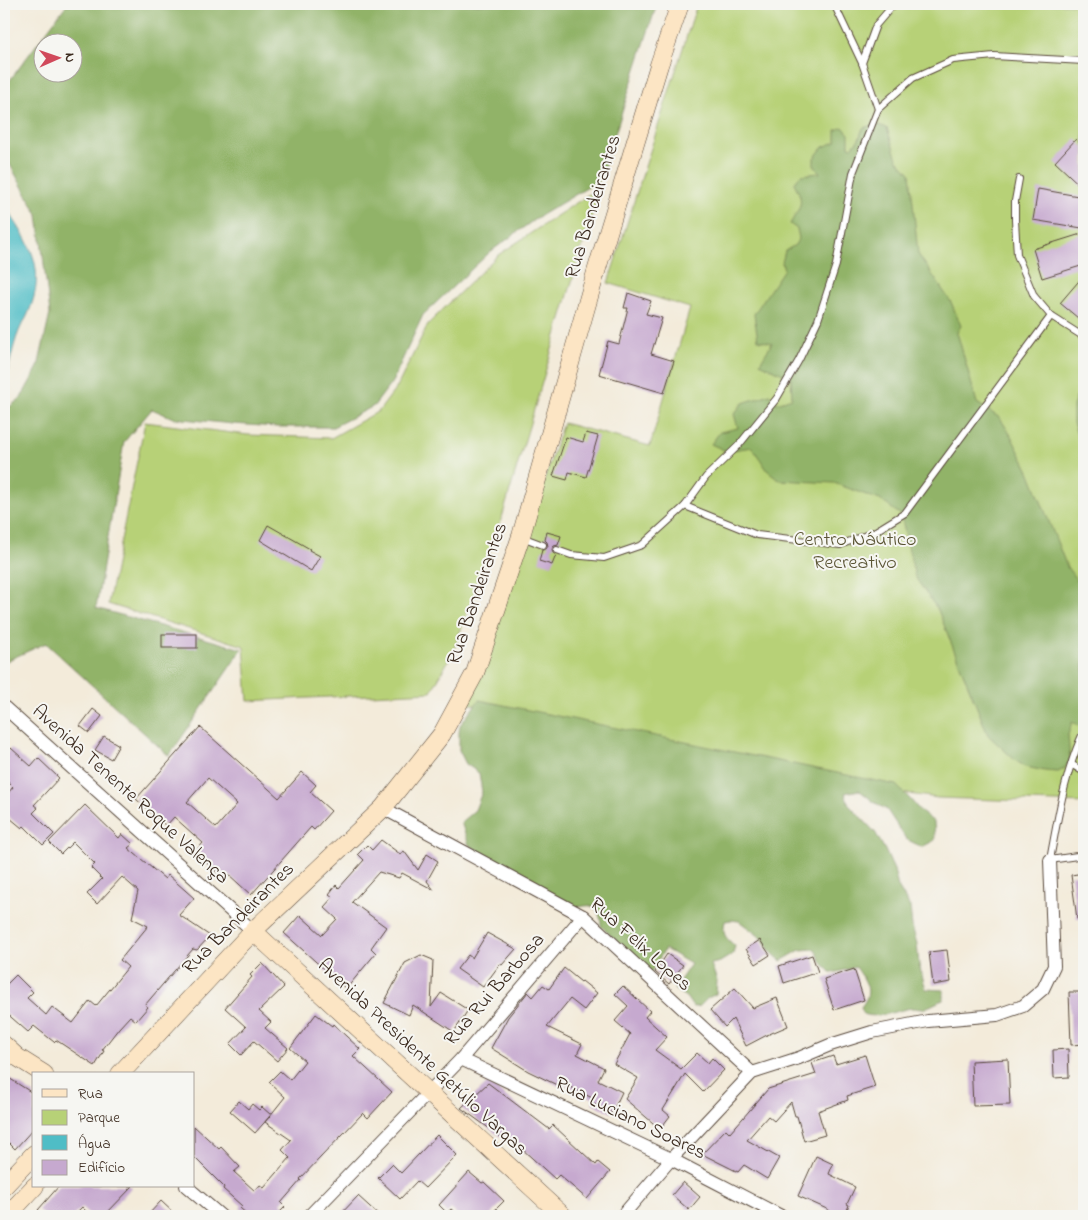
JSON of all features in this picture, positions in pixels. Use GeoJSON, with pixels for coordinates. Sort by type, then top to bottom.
{"type":"FeatureCollection","features":[{"type":"Feature","properties":{"kind":"street","name":"Rua Bandeirantes"},"geometry":{"type":"LineString","coordinates":[[122,1072],[253,931],[383,808],[442,734],[474,673],[521,536],[596,272],[678,7]]}},
{"type":"Feature","properties":{"kind":"street","name":"Avenida Tenente Roque Valença"},"geometry":{"type":"LineString","coordinates":[[4,707],[253,931]]}},
{"type":"Feature","properties":{"kind":"street","name":"Rua Felix Lopes"},"geometry":{"type":"LineString","coordinates":[[383,808],[582,916],[752,1073]]}},
{"type":"Feature","properties":{"kind":"street"},"geometry":{"type":"LineString","coordinates":[[622,1216],[671,1159],[752,1073],[872,1032],[928,1021],[997,1015],[1023,1006],[1043,990],[1054,966],[1050,860]]}},
{"type":"Feature","properties":{"kind":"street","name":"Rua Rui Barbosa"},"geometry":{"type":"LineString","coordinates":[[308,1216],[461,1059],[582,916]]}},
{"type":"Feature","properties":{"kind":"street","name":"Avenida Presidente Getúlio Vargas"},"geometry":{"type":"LineString","coordinates":[[253,931],[563,1216]]}},
{"type":"Feature","properties":{"kind":"street"},"geometry":{"type":"LineString","coordinates":[[4,1045],[41,1072]]}},
{"type":"Feature","properties":{"kind":"street","name":"Rua Luciano Soares"},"geometry":{"type":"LineString","coordinates":[[461,1059],[671,1159],[781,1216]]}},
{"type":"Feature","properties":{"kind":"street"},"geometry":{"type":"LineString","coordinates":[[4,1186],[32,1156]]}},
{"type":"Feature","properties":{"kind":"street"},"geometry":{"type":"LineString","coordinates":[[7,1216],[33,1188]]}},
{"type":"Feature","properties":{"kind":"street"},"geometry":{"type":"LineString","coordinates":[[188,1188],[221,1216]]}},
{"type":"Feature","properties":{"kind":"lane"},"geometry":{"type":"LineString","coordinates":[[834,4],[862,63],[878,109]]}},
{"type":"Feature","properties":{"kind":"lane"},"geometry":{"type":"LineString","coordinates":[[862,63],[876,25],[894,4]]}},
{"type":"Feature","properties":{"kind":"lane"},"geometry":{"type":"LineString","coordinates":[[557,550],[571,555],[604,558],[642,546],[685,506],[706,478],[738,446],[777,398],[818,320],[836,265],[853,173],[878,109],[912,78],[953,60],[994,56],[1084,61]]}},
{"type":"Feature","properties":{"kind":"lane"},"geometry":{"type":"LineString","coordinates":[[1019,179],[1015,201],[1017,255],[1034,296],[1051,316],[1084,337]]}},
{"type":"Feature","properties":{"kind":"lane"},"geometry":{"type":"LineString","coordinates":[[685,506],[757,535],[840,545],[874,532],[905,513],[1051,316]]}},
{"type":"Feature","properties":{"kind":"lane"},"geometry":{"type":"LineString","coordinates":[[521,536],[543,545]]}},
{"type":"Feature","properties":{"kind":"lane"},"geometry":{"type":"LineString","coordinates":[[1084,731],[1071,764],[1050,860],[1084,856]]}},
{"type":"Feature","properties":{"kind":"lane"},"geometry":{"type":"LineString","coordinates":[[1071,764],[1084,772]]}},
{"type":"Feature","properties":{"kind":"green space"},"geometry":{"type":"Polygon","coordinates":[[[67,4],[657,4],[600,180],[538,217],[490,252],[423,315],[392,382],[374,406],[333,427],[277,427],[233,424],[173,418],[152,409],[124,442],[96,608],[242,649],[169,756],[46,643],[4,662],[4,411],[21,398],[38,367],[50,314],[38,215],[4,154],[4,88],[32,51],[32,82],[82,82],[82,32],[46,32],[67,4]]]}},
{"type":"Feature","properties":{"kind":"green space","name":"Centro Náutico Recreativo"},"geometry":{"type":"Polygon","coordinates":[[[697,4],[1084,4],[1084,803],[938,798],[849,786],[466,703],[498,622],[563,423],[650,446],[690,308],[608,283],[697,4]]]}},
{"type":"Feature","properties":{"kind":"green space"},"geometry":{"type":"Polygon","coordinates":[[[876,124],[887,128],[897,159],[910,173],[918,254],[951,302],[961,326],[957,332],[977,403],[1000,418],[1010,434],[1029,471],[1067,567],[1084,590],[1084,728],[1072,722],[1068,735],[1070,761],[1064,769],[1058,772],[1026,767],[1016,761],[988,735],[938,610],[915,577],[901,515],[880,500],[834,483],[780,480],[768,471],[752,447],[726,451],[711,444],[720,432],[738,428],[734,414],[743,403],[770,394],[777,403],[792,398],[791,378],[760,363],[772,343],[758,340],[754,314],[784,269],[782,263],[785,251],[795,245],[799,238],[797,229],[790,224],[800,204],[800,195],[794,183],[801,175],[820,173],[814,165],[814,158],[823,147],[836,142],[836,130],[843,127],[849,134],[849,146],[852,147],[859,139],[863,128],[876,124]]]}},
{"type":"Feature","properties":{"kind":"green space"},"geometry":{"type":"Polygon","coordinates":[[[600,187],[501,521],[452,654],[431,692],[248,701],[244,646],[108,604],[145,422],[248,435],[331,438],[379,411],[397,387],[428,324],[498,255],[600,187]]]}},
{"type":"Feature","properties":{"kind":"green space"},"geometry":{"type":"Polygon","coordinates":[[[1084,385],[1084,455],[1073,423],[1073,406],[1080,387],[1084,385]]]}},
{"type":"Feature","properties":{"kind":"green space"},"geometry":{"type":"Polygon","coordinates":[[[479,700],[896,785],[921,812],[934,822],[935,840],[922,847],[906,839],[887,810],[859,790],[845,793],[849,805],[875,832],[885,850],[894,870],[898,887],[910,907],[919,965],[926,989],[944,990],[943,1000],[924,1009],[913,1008],[874,1016],[862,1013],[861,1007],[868,991],[863,977],[856,967],[830,972],[822,963],[815,949],[800,950],[781,961],[769,950],[763,939],[739,921],[731,920],[725,921],[724,933],[735,946],[733,954],[720,962],[711,964],[717,981],[716,994],[708,998],[700,1006],[693,1007],[686,997],[674,989],[691,964],[665,949],[650,974],[601,926],[600,917],[596,909],[588,906],[577,907],[502,868],[469,845],[461,822],[475,810],[482,792],[479,773],[466,764],[459,750],[459,732],[460,725],[479,700]]]}},
{"type":"Feature","properties":{"kind":"water"},"geometry":{"type":"Polygon","coordinates":[[[4,202],[29,245],[36,270],[36,283],[34,298],[17,337],[4,384],[4,202]]]}},
{"type":"Feature","properties":{"kind":"building"},"geometry":{"type":"Polygon","coordinates":[[[1076,139],[1084,147],[1084,189],[1055,162],[1076,139]]]}},
{"type":"Feature","properties":{"kind":"building"},"geometry":{"type":"Polygon","coordinates":[[[1038,189],[1084,197],[1082,228],[1033,220],[1038,189]]]}},
{"type":"Feature","properties":{"kind":"building"},"geometry":{"type":"Polygon","coordinates":[[[1084,233],[1084,265],[1042,278],[1033,249],[1084,233]]]}},
{"type":"Feature","properties":{"kind":"building"},"geometry":{"type":"Polygon","coordinates":[[[1084,275],[1084,323],[1060,303],[1084,275]]]}},
{"type":"Feature","properties":{"kind":"building"},"geometry":{"type":"Polygon","coordinates":[[[628,293],[651,301],[646,314],[662,318],[651,354],[674,361],[664,393],[599,374],[608,341],[619,344],[628,308],[624,308],[628,293]]]}},
{"type":"Feature","properties":{"kind":"building"},"geometry":{"type":"Polygon","coordinates":[[[586,433],[598,436],[586,477],[569,472],[567,480],[553,476],[566,437],[583,442],[586,433]]]}},
{"type":"Feature","properties":{"kind":"building"},"geometry":{"type":"Polygon","coordinates":[[[268,525],[320,556],[311,571],[260,540],[268,525]]]}},
{"type":"Feature","properties":{"kind":"building"},"geometry":{"type":"Polygon","coordinates":[[[547,532],[561,536],[558,545],[552,549],[556,555],[552,565],[539,561],[542,550],[548,546],[545,540],[547,532]]]}},
{"type":"Feature","properties":{"kind":"building"},"geometry":{"type":"Polygon","coordinates":[[[162,634],[197,634],[197,648],[162,648],[162,634]]]}},
{"type":"Feature","properties":{"kind":"building"},"geometry":{"type":"Polygon","coordinates":[[[93,709],[102,716],[89,733],[80,726],[93,709]]]}},
{"type":"Feature","properties":{"kind":"building"},"geometry":{"type":"Polygon","coordinates":[[[200,727],[279,798],[302,772],[316,785],[310,792],[331,811],[314,830],[311,827],[251,895],[227,873],[223,878],[195,852],[203,843],[174,817],[166,826],[136,799],[200,727]],[[208,778],[187,802],[216,828],[237,804],[208,778]]]}},
{"type":"Feature","properties":{"kind":"building"},"geometry":{"type":"Polygon","coordinates":[[[104,736],[119,745],[111,759],[95,750],[104,736]]]}},
{"type":"Feature","properties":{"kind":"building"},"geometry":{"type":"Polygon","coordinates":[[[11,748],[31,766],[38,758],[59,778],[34,805],[38,808],[33,813],[54,834],[43,845],[24,826],[22,828],[4,813],[4,798],[13,787],[4,778],[4,756],[11,748]]]}},
{"type":"Feature","properties":{"kind":"building"},"geometry":{"type":"Polygon","coordinates":[[[85,805],[119,838],[122,834],[133,844],[128,848],[165,879],[168,875],[194,898],[179,915],[210,936],[197,950],[193,949],[145,1005],[148,1007],[136,1021],[130,1016],[119,1028],[102,1050],[104,1051],[95,1066],[56,1040],[54,1042],[34,1026],[28,1032],[4,1011],[4,987],[16,975],[33,992],[27,998],[46,1015],[52,1007],[73,1023],[90,1001],[96,1006],[128,967],[120,960],[148,926],[132,918],[138,891],[122,877],[97,904],[87,894],[102,879],[91,868],[95,864],[73,842],[61,854],[49,842],[85,805]]]}},
{"type":"Feature","properties":{"kind":"building"},"geometry":{"type":"Polygon","coordinates":[[[381,840],[400,854],[404,851],[418,870],[427,854],[438,861],[427,881],[434,890],[402,873],[399,878],[379,872],[352,902],[386,927],[371,948],[376,953],[346,989],[284,933],[300,915],[322,935],[337,919],[324,907],[333,897],[329,894],[336,885],[339,888],[364,860],[358,854],[367,845],[372,850],[381,840]]]}},
{"type":"Feature","properties":{"kind":"building"},"geometry":{"type":"Polygon","coordinates":[[[1084,873],[1084,919],[1077,919],[1071,875],[1084,873]]]}},
{"type":"Feature","properties":{"kind":"building"},"geometry":{"type":"Polygon","coordinates":[[[487,933],[516,949],[502,965],[500,964],[483,987],[457,969],[468,955],[472,958],[487,933]]]}},
{"type":"Feature","properties":{"kind":"building"},"geometry":{"type":"Polygon","coordinates":[[[760,940],[770,955],[756,964],[746,949],[760,940]]]}},
{"type":"Feature","properties":{"kind":"building"},"geometry":{"type":"Polygon","coordinates":[[[947,950],[951,982],[933,985],[929,952],[947,950]]]}},
{"type":"Feature","properties":{"kind":"building"},"geometry":{"type":"Polygon","coordinates":[[[667,954],[683,965],[669,984],[655,972],[667,954]]]}},
{"type":"Feature","properties":{"kind":"building"},"geometry":{"type":"Polygon","coordinates":[[[421,955],[433,960],[431,1007],[441,993],[468,1010],[454,1032],[413,1005],[409,1015],[384,1003],[405,963],[421,955]]]}},
{"type":"Feature","properties":{"kind":"building"},"geometry":{"type":"Polygon","coordinates":[[[812,955],[818,972],[784,983],[779,966],[812,955]]]}},
{"type":"Feature","properties":{"kind":"building"},"geometry":{"type":"Polygon","coordinates":[[[262,963],[284,987],[259,1011],[271,1022],[265,1028],[288,1048],[277,1061],[254,1041],[241,1055],[230,1044],[246,1027],[225,1008],[252,977],[250,975],[262,963]]]}},
{"type":"Feature","properties":{"kind":"building"},"geometry":{"type":"Polygon","coordinates":[[[564,968],[597,993],[584,1010],[570,999],[547,1027],[582,1044],[577,1054],[604,1068],[598,1080],[622,1092],[612,1113],[592,1103],[594,1099],[563,1083],[561,1087],[528,1071],[491,1048],[508,1017],[528,992],[533,997],[543,985],[549,989],[564,968]]]}},
{"type":"Feature","properties":{"kind":"building"},"geometry":{"type":"Polygon","coordinates":[[[854,969],[864,1000],[834,1010],[824,979],[854,969]]]}},
{"type":"Feature","properties":{"kind":"building"},"geometry":{"type":"Polygon","coordinates":[[[623,986],[650,1011],[645,1017],[667,1037],[655,1050],[681,1069],[697,1053],[708,1063],[712,1058],[724,1070],[703,1092],[685,1074],[663,1110],[670,1116],[660,1129],[625,1099],[638,1078],[614,1064],[630,1034],[615,1021],[628,1006],[615,994],[623,986]]]}},
{"type":"Feature","properties":{"kind":"building"},"geometry":{"type":"Polygon","coordinates":[[[735,988],[753,1008],[777,998],[788,1026],[746,1046],[733,1019],[725,1027],[710,1010],[735,988]]]}},
{"type":"Feature","properties":{"kind":"building"},"geometry":{"type":"Polygon","coordinates":[[[1069,992],[1084,992],[1084,1044],[1071,1045],[1069,992]]]}},
{"type":"Feature","properties":{"kind":"building"},"geometry":{"type":"Polygon","coordinates":[[[316,1014],[332,1026],[333,1024],[360,1049],[353,1056],[392,1092],[368,1118],[363,1113],[300,1179],[281,1203],[285,1207],[276,1216],[249,1216],[240,1208],[242,1206],[223,1189],[224,1187],[195,1158],[195,1127],[219,1149],[221,1147],[240,1167],[234,1172],[255,1191],[260,1185],[264,1188],[290,1158],[282,1150],[291,1140],[265,1122],[285,1097],[269,1082],[280,1071],[290,1080],[305,1061],[290,1048],[316,1014]]]}},
{"type":"Feature","properties":{"kind":"building"},"geometry":{"type":"Polygon","coordinates":[[[1068,1049],[1069,1077],[1054,1078],[1053,1050],[1068,1049]]]}},
{"type":"Feature","properties":{"kind":"building"},"geometry":{"type":"Polygon","coordinates":[[[865,1055],[875,1087],[847,1096],[848,1100],[818,1111],[825,1135],[804,1141],[791,1102],[774,1121],[768,1116],[747,1140],[779,1158],[767,1179],[744,1165],[738,1172],[702,1154],[726,1129],[730,1133],[768,1089],[816,1074],[812,1063],[833,1056],[836,1064],[865,1055]]]}},
{"type":"Feature","properties":{"kind":"building"},"geometry":{"type":"Polygon","coordinates":[[[1008,1059],[1010,1105],[973,1106],[971,1061],[1008,1059]]]}},
{"type":"Feature","properties":{"kind":"building"},"geometry":{"type":"Polygon","coordinates":[[[4,1075],[32,1093],[32,1130],[15,1149],[4,1138],[4,1075]]]}},
{"type":"Feature","properties":{"kind":"building"},"geometry":{"type":"Polygon","coordinates":[[[488,1083],[549,1129],[553,1125],[596,1165],[598,1162],[610,1172],[587,1199],[559,1175],[555,1179],[521,1148],[519,1150],[461,1108],[488,1083]]]}},
{"type":"Feature","properties":{"kind":"building"},"geometry":{"type":"Polygon","coordinates":[[[239,1101],[248,1109],[252,1104],[259,1110],[262,1107],[271,1115],[255,1133],[230,1111],[239,1101]]]}},
{"type":"Feature","properties":{"kind":"building"},"geometry":{"type":"Polygon","coordinates":[[[437,1135],[457,1155],[425,1188],[417,1181],[400,1199],[378,1178],[392,1164],[401,1173],[437,1135]]]}},
{"type":"Feature","properties":{"kind":"building"},"geometry":{"type":"Polygon","coordinates":[[[816,1156],[833,1164],[829,1174],[855,1187],[847,1204],[849,1205],[845,1216],[826,1216],[829,1210],[798,1196],[816,1156]]]}},
{"type":"Feature","properties":{"kind":"building"},"geometry":{"type":"Polygon","coordinates":[[[469,1172],[482,1183],[484,1182],[504,1201],[489,1216],[459,1216],[451,1209],[447,1213],[439,1205],[469,1172]]]}},
{"type":"Feature","properties":{"kind":"building"},"geometry":{"type":"Polygon","coordinates":[[[683,1182],[700,1197],[689,1210],[672,1195],[683,1182]]]}},
{"type":"Feature","properties":{"kind":"building"},"geometry":{"type":"Polygon","coordinates":[[[57,1188],[131,1188],[104,1216],[91,1216],[82,1207],[73,1216],[45,1216],[38,1210],[57,1188]]]}},
{"type":"Feature","properties":{"kind":"building"},"geometry":{"type":"Polygon","coordinates":[[[358,1196],[380,1216],[339,1216],[358,1196]]]}},
{"type":"Feature","properties":{"kind":"building"},"geometry":{"type":"Polygon","coordinates":[[[161,1201],[177,1216],[147,1216],[161,1201]]]}}]}
